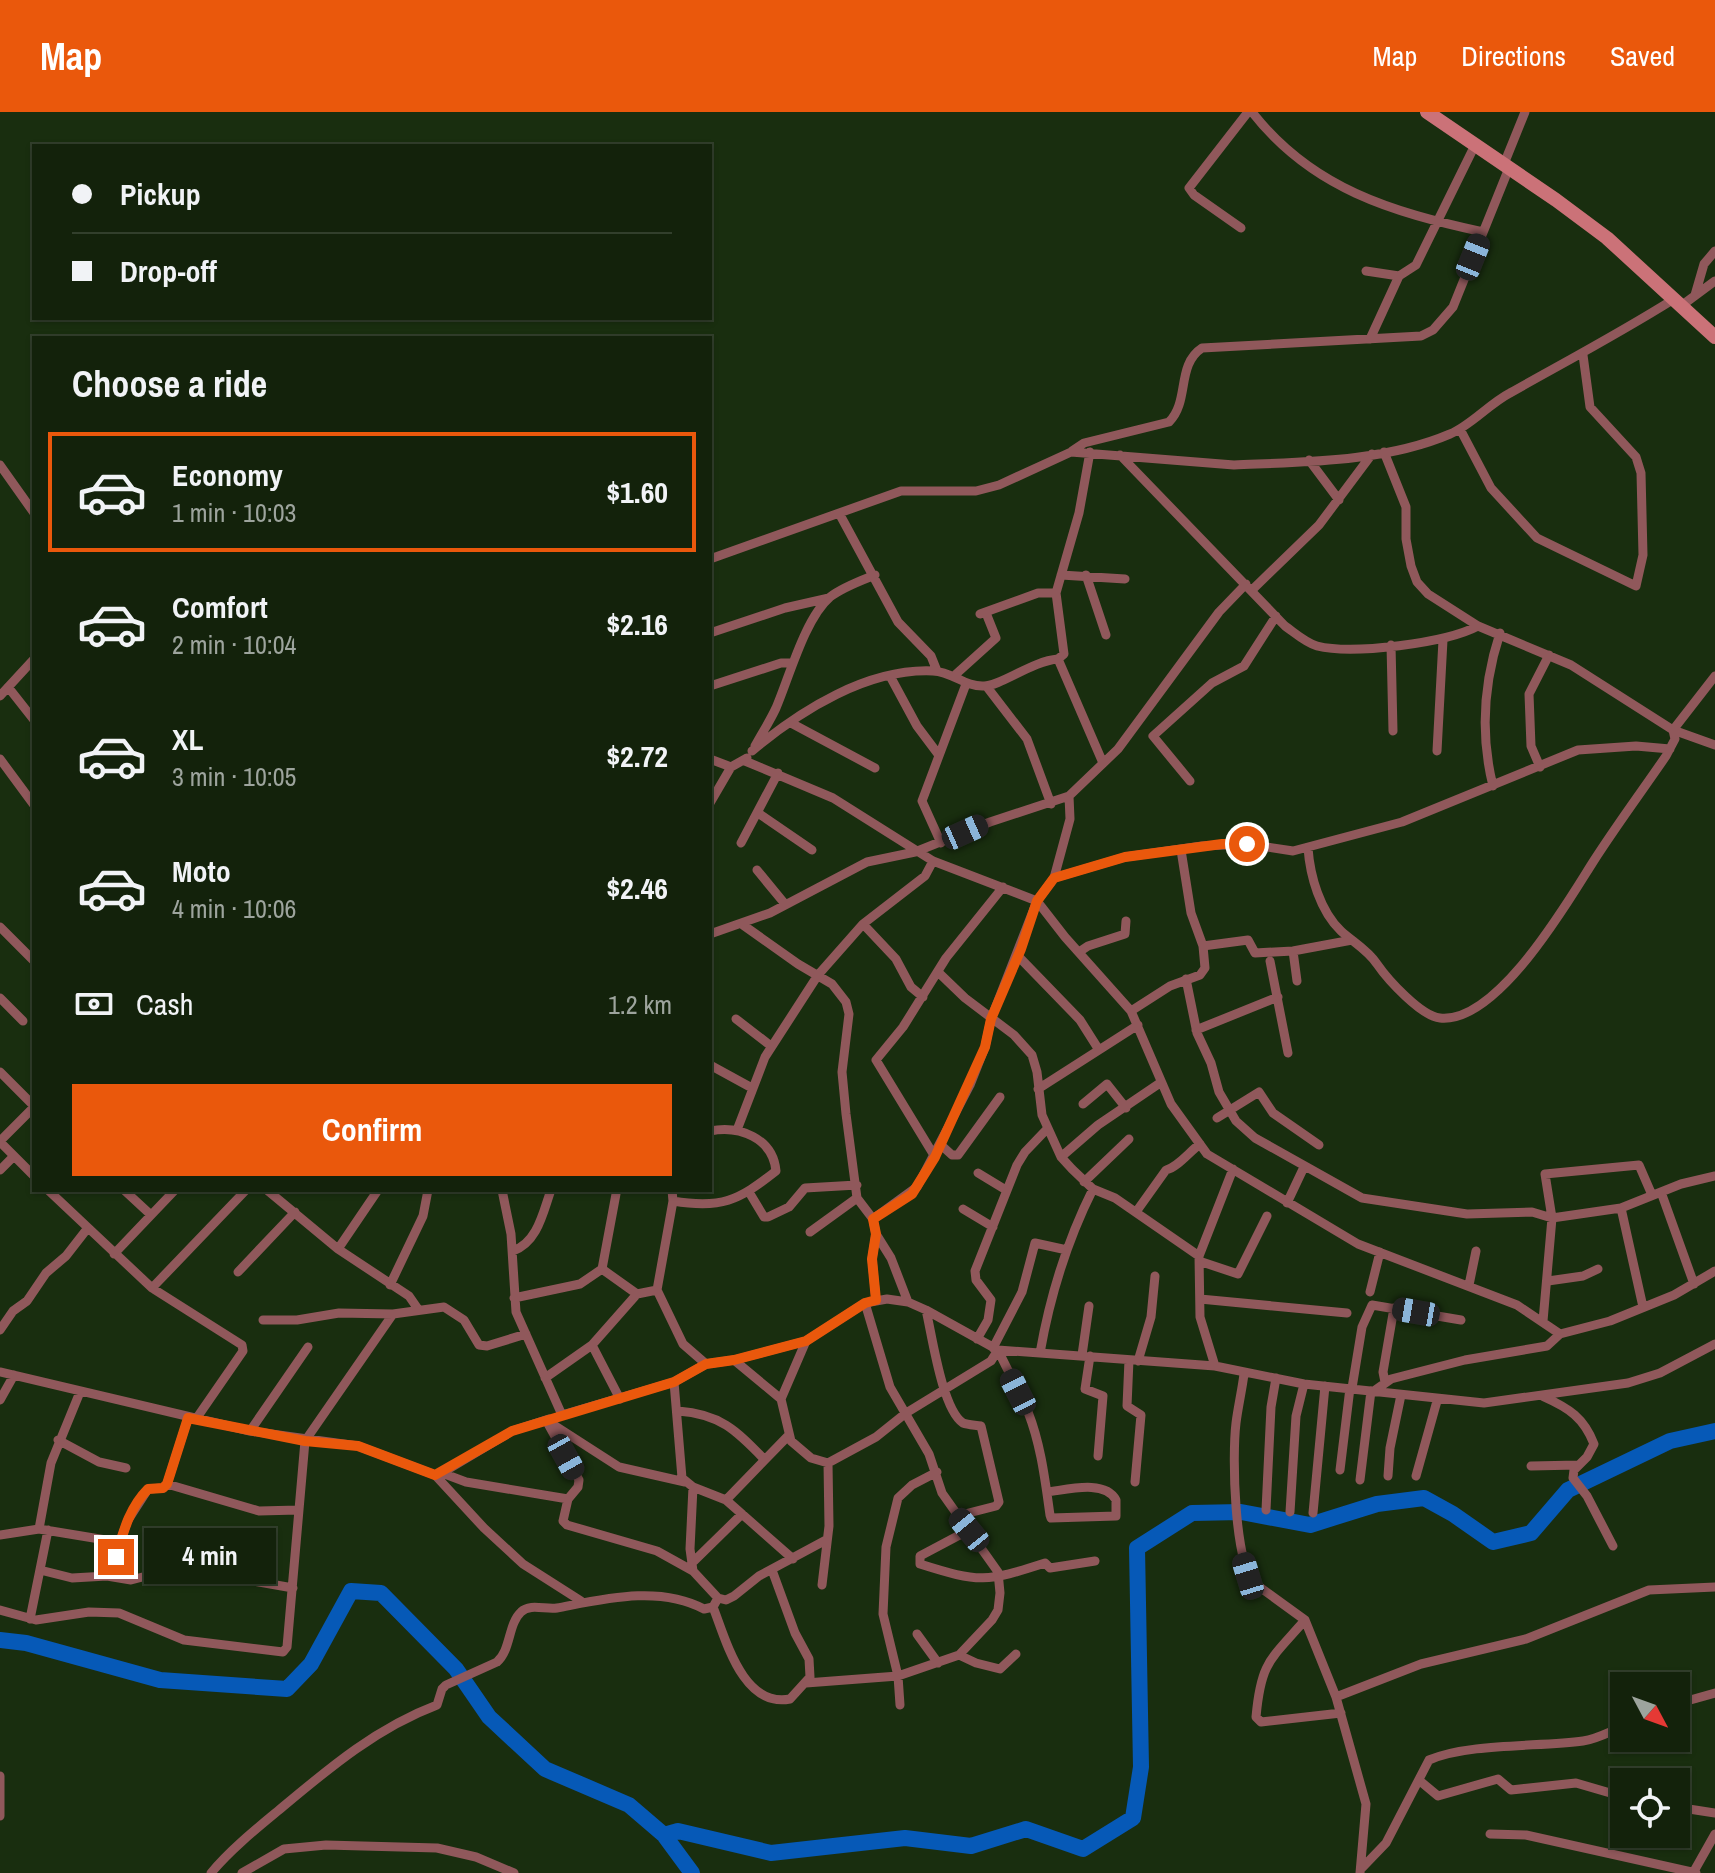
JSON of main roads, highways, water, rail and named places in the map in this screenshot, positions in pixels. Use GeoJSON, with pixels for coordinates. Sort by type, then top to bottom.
{"type":"FeatureCollection","features":[{"type":"Feature","properties":{"kind":"main road"},"geometry":{"type":"LineString","coordinates":[[1427,112],[1607,238],[1715,337]]}},
{"type":"Feature","properties":{"kind":"waterway"},"geometry":{"type":"LineString","coordinates":[[664,1835],[678,1831],[771,1853],[905,1838],[971,1846],[1026,1829],[1083,1849],[1133,1818],[1141,1767],[1137,1548],[1192,1513],[1241,1512],[1310,1525],[1377,1504],[1424,1498],[1493,1542],[1531,1533],[1568,1490],[1670,1441],[1715,1431]]}},
{"type":"Feature","properties":{"kind":"waterway"},"geometry":{"type":"LineString","coordinates":[[0,1640],[26,1643],[160,1680],[287,1689],[311,1664],[351,1591],[381,1593],[456,1669],[489,1717],[545,1769],[629,1805],[664,1835],[692,1873]]}}]}
